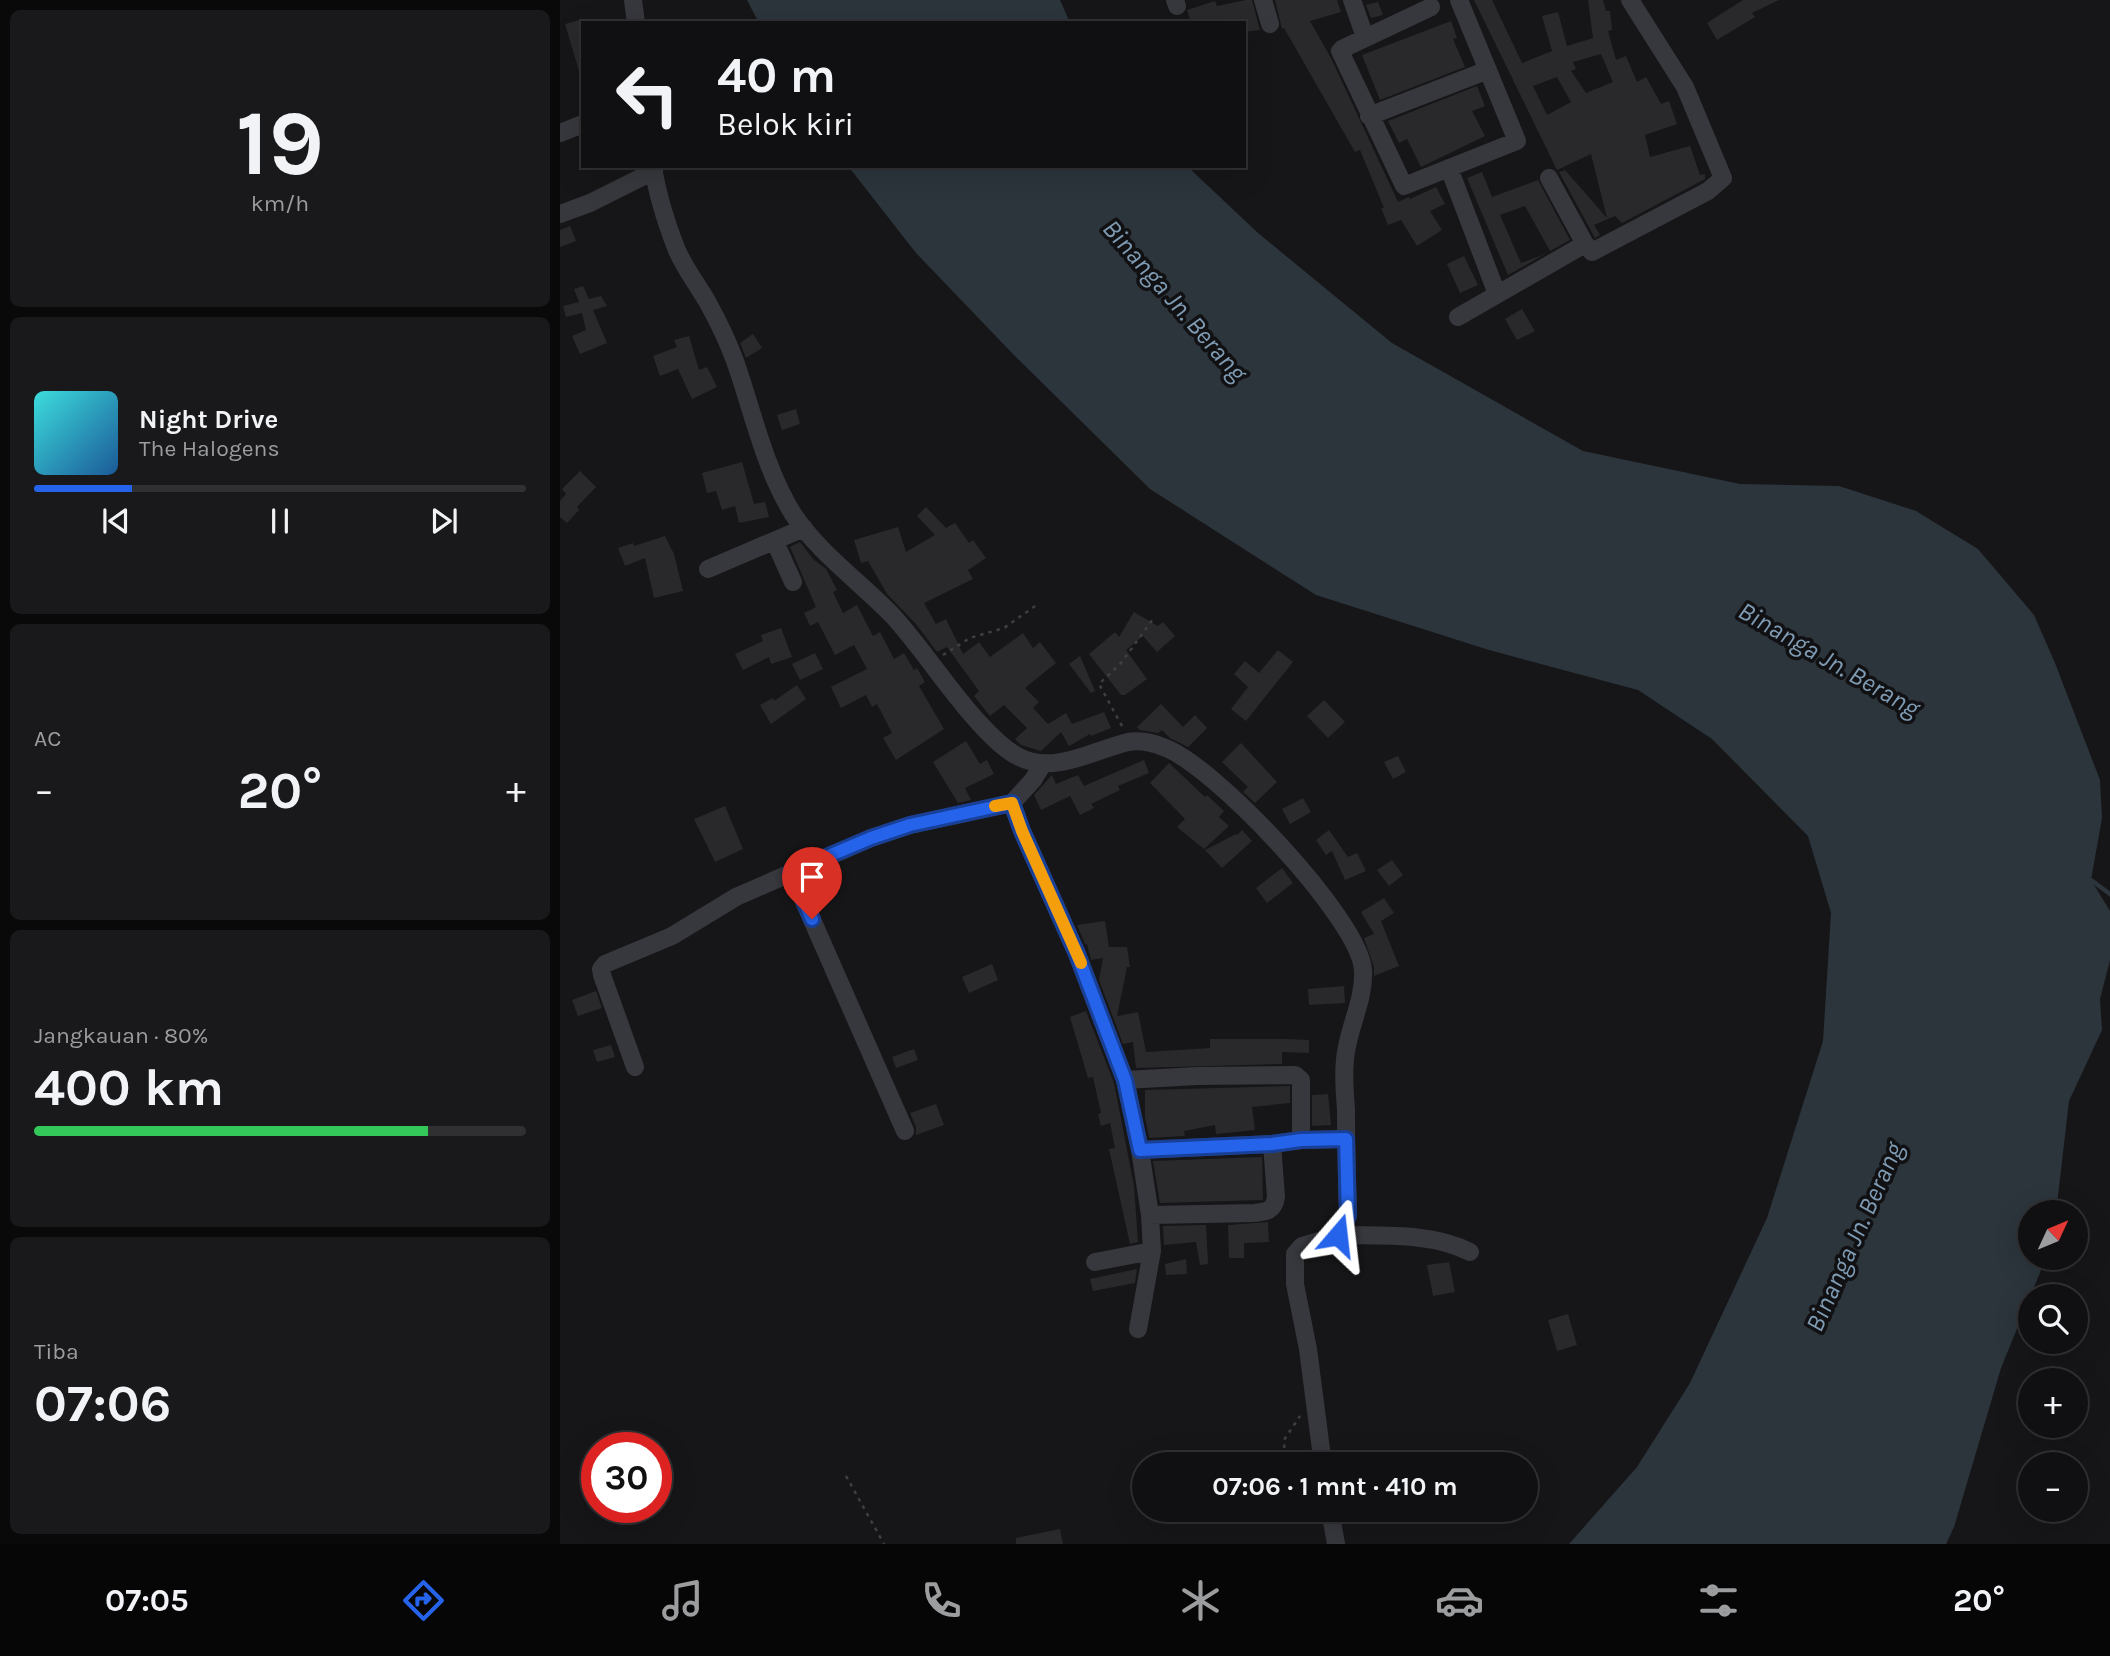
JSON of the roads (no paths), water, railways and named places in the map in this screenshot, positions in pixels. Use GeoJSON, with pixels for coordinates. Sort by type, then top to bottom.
{"type":"FeatureCollection","features":[{"type":"Feature","properties":{"kind":"street"},"geometry":{"type":"LineString","coordinates":[[633,0],[636,21]]}},
{"type":"Feature","properties":{"kind":"street"},"geometry":{"type":"LineString","coordinates":[[1263,0],[1270,24]]}},
{"type":"Feature","properties":{"kind":"street"},"geometry":{"type":"LineString","coordinates":[[1352,0],[1365,37]]}},
{"type":"Feature","properties":{"kind":"street"},"geometry":{"type":"LineString","coordinates":[[1450,0],[1430,3],[1340,51],[1404,186],[1517,141],[1460,0]]}},
{"type":"Feature","properties":{"kind":"street"},"geometry":{"type":"LineString","coordinates":[[1549,178],[1592,252],[1708,191],[1723,178],[1685,87],[1630,0]]}},
{"type":"Feature","properties":{"kind":"street"},"geometry":{"type":"LineString","coordinates":[[1369,116],[1488,70]]}},
{"type":"Feature","properties":{"kind":"street"},"geometry":{"type":"LineString","coordinates":[[560,133],[581,125]]}},
{"type":"Feature","properties":{"kind":"street"},"geometry":{"type":"LineString","coordinates":[[560,214],[590,203],[653,169],[662,207],[677,250],[710,306],[734,359],[769,467],[792,511],[818,545],[894,618],[956,698],[987,731],[1015,755],[1042,765],[1078,758],[1130,742],[1152,743],[1167,748],[1181,755],[1216,784],[1278,843],[1320,890],[1347,929],[1358,951],[1363,970],[1345,1059],[1348,1216],[1338,1235]]}},
{"type":"Feature","properties":{"kind":"street"},"geometry":{"type":"LineString","coordinates":[[1449,169],[1497,294]]}},
{"type":"Feature","properties":{"kind":"street"},"geometry":{"type":"LineString","coordinates":[[1458,317],[1585,244]]}},
{"type":"Feature","properties":{"kind":"street"},"geometry":{"type":"LineString","coordinates":[[708,569],[804,528]]}},
{"type":"Feature","properties":{"kind":"street"},"geometry":{"type":"LineString","coordinates":[[775,542],[793,582]]}},
{"type":"Feature","properties":{"kind":"street"},"geometry":{"type":"LineString","coordinates":[[635,1067],[602,975],[603,966],[609,961],[672,936],[736,897],[871,838],[910,825],[1012,803],[1042,765]]}},
{"type":"Feature","properties":{"kind":"street"},"geometry":{"type":"LineString","coordinates":[[1012,803],[1077,954],[1125,1080],[1140,1150],[1150,1215],[1152,1251],[1138,1329]]}},
{"type":"Feature","properties":{"kind":"street"},"geometry":{"type":"LineString","coordinates":[[791,872],[905,1131]]}},
{"type":"Feature","properties":{"kind":"street"},"geometry":{"type":"LineString","coordinates":[[1125,1080],[1295,1075],[1301,1080],[1301,1140]]}},
{"type":"Feature","properties":{"kind":"street"},"geometry":{"type":"LineString","coordinates":[[1140,1150],[1346,1139]]}},
{"type":"Feature","properties":{"kind":"street"},"geometry":{"type":"LineString","coordinates":[[1150,1215],[1254,1213],[1271,1210],[1276,1197],[1272,1144]]}},
{"type":"Feature","properties":{"kind":"street"},"geometry":{"type":"LineString","coordinates":[[1322,1452],[1296,1284],[1295,1254],[1302,1246],[1338,1235],[1437,1241],[1454,1244],[1470,1252]]}},
{"type":"Feature","properties":{"kind":"street"},"geometry":{"type":"LineString","coordinates":[[1095,1262],[1152,1251]]}},
{"type":"Feature","properties":{"kind":"street"},"geometry":{"type":"LineString","coordinates":[[1332,1522],[1336,1544]]}},
{"type":"Feature","properties":{"kind":"water"},"geometry":{"type":"Polygon","coordinates":[[[747,0],[1060,0],[1069,21],[758,21],[747,0]]]}},
{"type":"Feature","properties":{"kind":"water","name":"Binanga Jn. Berang"},"geometry":{"type":"Polygon","coordinates":[[[850,168],[1189,168],[1258,233],[1392,343],[1583,451],[1740,484],[1839,486],[1916,511],[1978,549],[2034,615],[2100,780],[2102,818],[2091,880],[2110,911],[2110,960],[2100,999],[2102,1030],[2069,1101],[2058,1200],[2018,1200],[2018,1270],[2041,1270],[2035,1284],[2018,1284],[2018,1326],[2001,1368],[1954,1527],[1946,1544],[1569,1544],[1637,1467],[1690,1383],[1767,1218],[1823,1041],[1831,913],[1808,836],[1712,739],[1638,690],[1489,650],[1316,595],[1150,489],[1012,353],[916,253],[850,168]]]}},
{"type":"Feature","properties":{"kind":"waterway"},"geometry":{"type":"LineString","coordinates":[[2091,880],[2110,894]]}}]}
